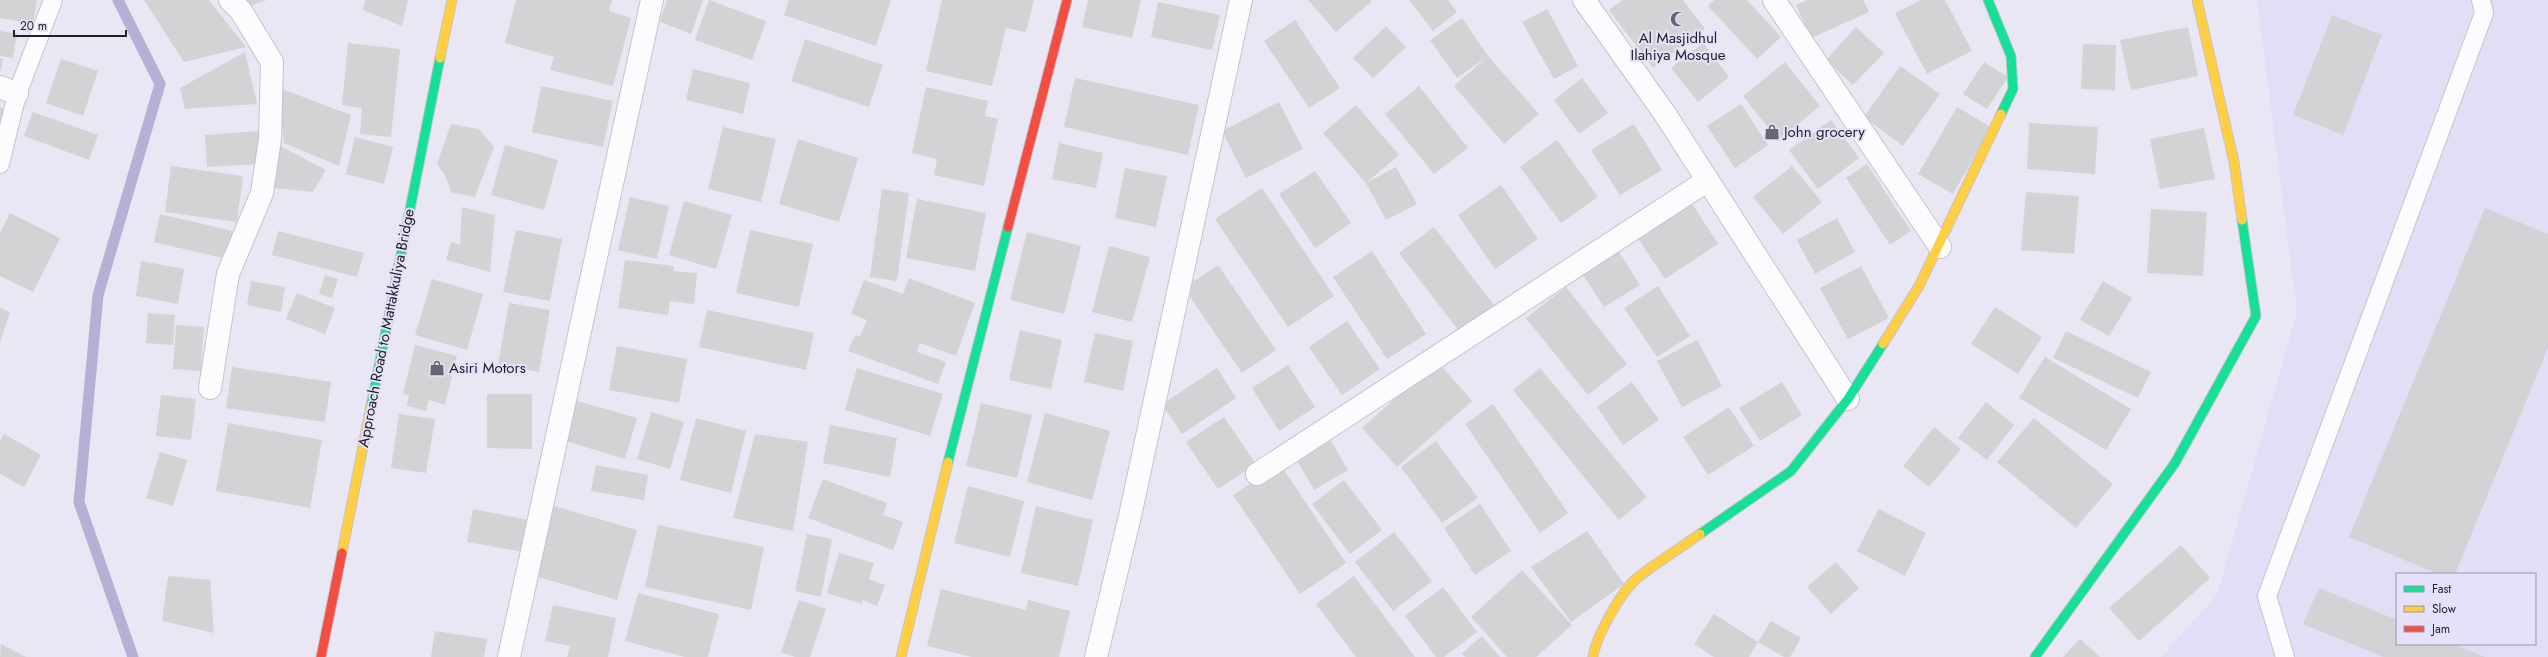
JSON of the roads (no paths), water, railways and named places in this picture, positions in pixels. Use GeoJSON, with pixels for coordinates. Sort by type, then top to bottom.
{"type":"FeatureCollection","features":[{"type":"Feature","properties":{"kind":"street"},"geometry":{"type":"LineString","coordinates":[[210,388],[228,274],[262,193],[270,140],[272,62],[241,11],[230,0]]}},
{"type":"Feature","properties":{"kind":"street","name":"Approach Road to Mattakkuliya Bridge"},"geometry":{"type":"LineString","coordinates":[[320,657],[452,0]]}},
{"type":"Feature","properties":{"kind":"street"},"geometry":{"type":"LineString","coordinates":[[510,657],[652,0]]}},
{"type":"Feature","properties":{"kind":"street"},"geometry":{"type":"LineString","coordinates":[[901,657],[943,480],[1067,0]]}},
{"type":"Feature","properties":{"kind":"street"},"geometry":{"type":"LineString","coordinates":[[1096,657],[1130,516],[1241,0]]}},
{"type":"Feature","properties":{"kind":"street"},"geometry":{"type":"LineString","coordinates":[[1584,0],[1665,114],[1848,398]]}},
{"type":"Feature","properties":{"kind":"street"},"geometry":{"type":"LineString","coordinates":[[1774,0],[1940,247]]}},
{"type":"Feature","properties":{"kind":"street"},"geometry":{"type":"LineString","coordinates":[[1593,657],[1594,649],[1608,617],[1636,579],[1791,471],[1848,398],[1919,286],[1940,247],[2013,90],[2011,56],[1988,0]]}},
{"type":"Feature","properties":{"kind":"street"},"geometry":{"type":"LineString","coordinates":[[2035,657],[2175,463],[2256,316],[2234,162],[2197,0]]}},
{"type":"Feature","properties":{"kind":"street"},"geometry":{"type":"LineString","coordinates":[[1257,474],[1708,180]]}},
{"type":"Feature","properties":{"kind":"lane"},"geometry":{"type":"LineString","coordinates":[[0,164],[9,91],[53,0]]}},
{"type":"Feature","properties":{"kind":"lane"},"geometry":{"type":"LineString","coordinates":[[2284,657],[2267,596],[2484,12],[2481,0]]}},
{"type":"Feature","properties":{"kind":"waterway"},"geometry":{"type":"LineString","coordinates":[[118,0],[160,84],[98,295],[79,502],[133,657]]}},
{"type":"Feature","properties":{"kind":"place","name":"Al Masjidhul Ilahiya Mosque"},"geometry":{"type":"Point","coordinates":[1678,19]}},
{"type":"Feature","properties":{"kind":"place","name":"John grocery"},"geometry":{"type":"Point","coordinates":[1772,132]}},
{"type":"Feature","properties":{"kind":"place","name":"Asiri Motors"},"geometry":{"type":"Point","coordinates":[437,368]}}]}
